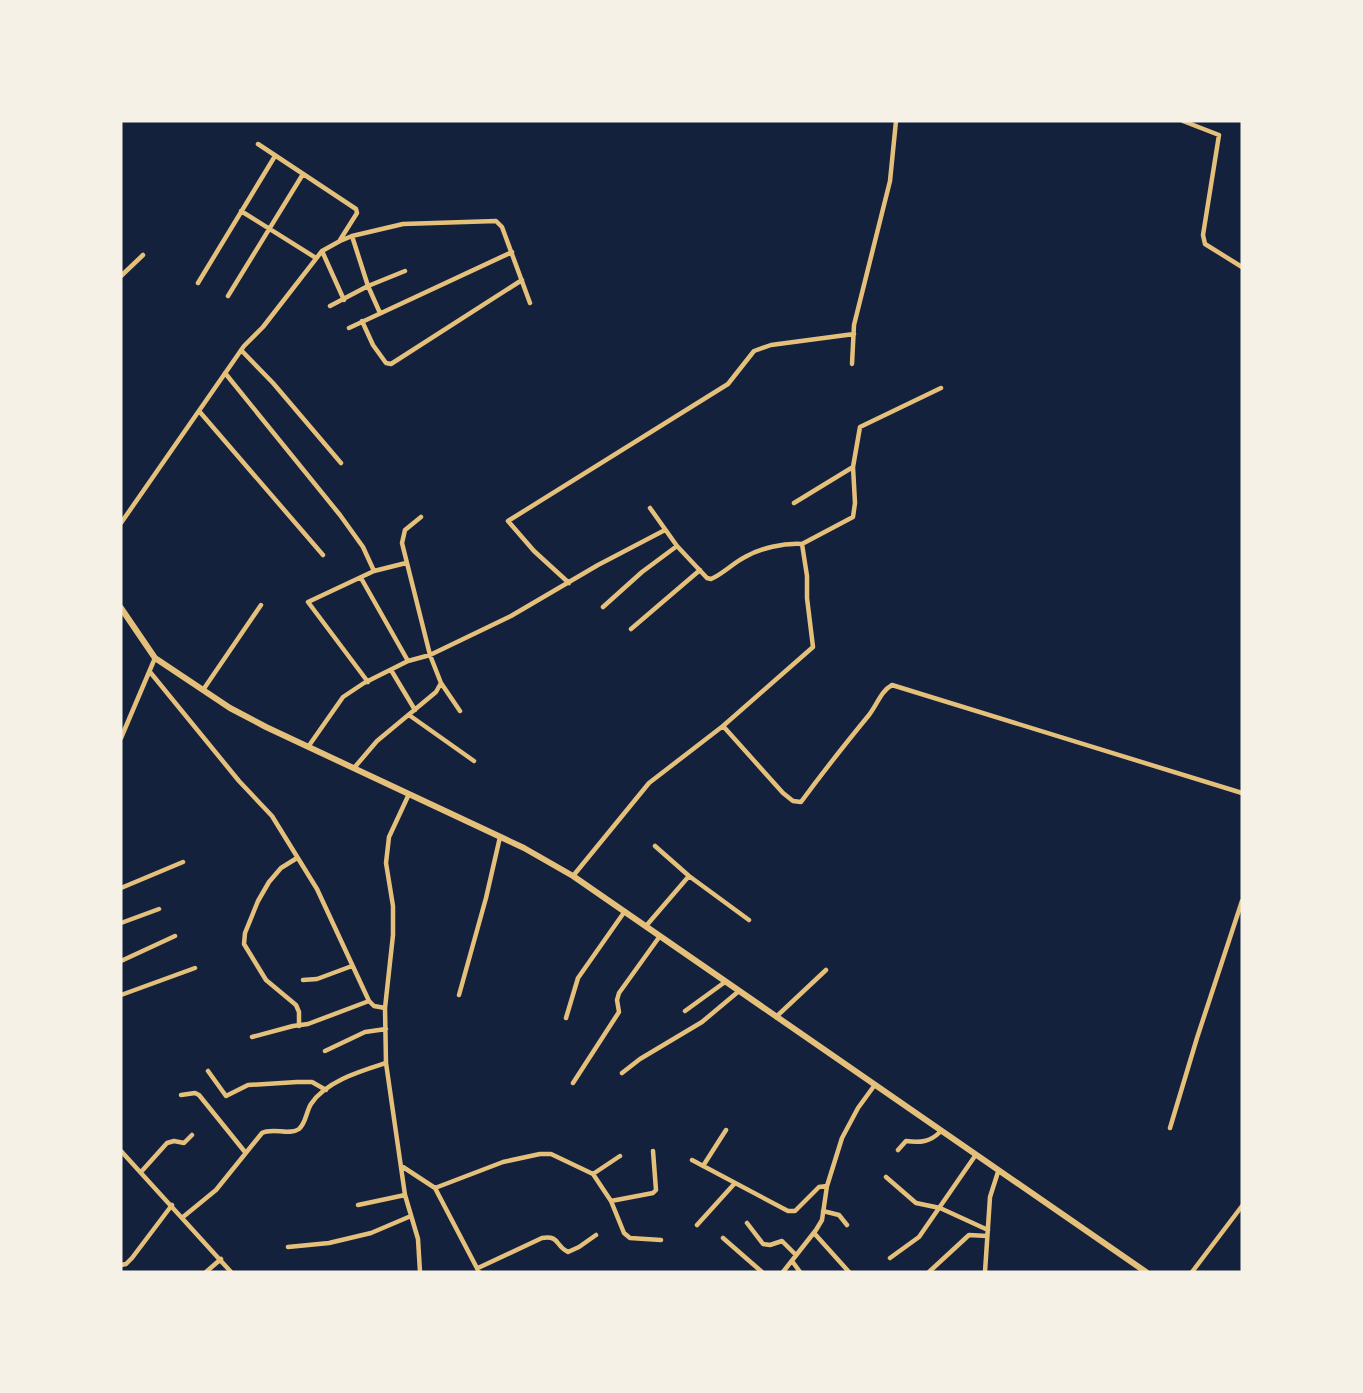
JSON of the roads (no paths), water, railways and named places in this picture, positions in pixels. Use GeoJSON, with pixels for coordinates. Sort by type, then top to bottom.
{"type":"FeatureCollection","features":[{"type":"Feature","properties":{"kind":"main road"},"geometry":{"type":"LineString","coordinates":[[121,608],[155,658],[203,691],[265,727],[500,836],[573,876],[1146,1272]]}},
{"type":"Feature","properties":{"kind":"street"},"geometry":{"type":"LineString","coordinates":[[852,364],[854,325],[890,181],[896,121]]}},
{"type":"Feature","properties":{"kind":"street"},"geometry":{"type":"LineString","coordinates":[[1183,121],[1219,135],[1203,235],[1205,244],[1242,267]]}},
{"type":"Feature","properties":{"kind":"street"},"geometry":{"type":"LineString","coordinates":[[258,144],[356,209],[357,214],[340,241]]}},
{"type":"Feature","properties":{"kind":"street"},"geometry":{"type":"LineString","coordinates":[[198,283],[275,156]]}},
{"type":"Feature","properties":{"kind":"street"},"geometry":{"type":"LineString","coordinates":[[228,296],[303,174]]}},
{"type":"Feature","properties":{"kind":"street"},"geometry":{"type":"LineString","coordinates":[[241,211],[316,258]]}},
{"type":"Feature","properties":{"kind":"street"},"geometry":{"type":"LineString","coordinates":[[121,523],[241,350],[263,327],[321,251],[352,236],[403,224],[496,221],[502,227],[530,303]]}},
{"type":"Feature","properties":{"kind":"street"},"geometry":{"type":"LineString","coordinates":[[352,236],[380,313]]}},
{"type":"Feature","properties":{"kind":"street"},"geometry":{"type":"LineString","coordinates":[[321,251],[344,300]]}},
{"type":"Feature","properties":{"kind":"street"},"geometry":{"type":"LineString","coordinates":[[349,328],[512,252]]}},
{"type":"Feature","properties":{"kind":"street"},"geometry":{"type":"LineString","coordinates":[[121,276],[143,255]]}},
{"type":"Feature","properties":{"kind":"street"},"geometry":{"type":"LineString","coordinates":[[330,306],[405,271]]}},
{"type":"Feature","properties":{"kind":"street"},"geometry":{"type":"LineString","coordinates":[[362,321],[373,345],[386,363],[391,364],[522,280]]}},
{"type":"Feature","properties":{"kind":"street"},"geometry":{"type":"LineString","coordinates":[[569,583],[534,551],[508,522],[728,384],[754,351],[771,345],[854,334]]}},
{"type":"Feature","properties":{"kind":"street"},"geometry":{"type":"LineString","coordinates":[[241,350],[341,463]]}},
{"type":"Feature","properties":{"kind":"street"},"geometry":{"type":"LineString","coordinates":[[225,373],[340,515],[363,547],[374,571]]}},
{"type":"Feature","properties":{"kind":"street"},"geometry":{"type":"LineString","coordinates":[[650,509],[677,546],[707,578],[713,579],[744,557],[757,552],[788,544],[802,544],[853,517],[853,467],[860,427],[941,388]]}},
{"type":"Feature","properties":{"kind":"street"},"geometry":{"type":"LineString","coordinates":[[199,411],[323,555]]}},
{"type":"Feature","properties":{"kind":"street"},"geometry":{"type":"LineString","coordinates":[[794,503],[853,467]]}},
{"type":"Feature","properties":{"kind":"street"},"geometry":{"type":"LineString","coordinates":[[421,517],[402,535],[406,563],[429,655],[441,683],[460,711]]}},
{"type":"Feature","properties":{"kind":"street"},"geometry":{"type":"LineString","coordinates":[[308,747],[343,698],[368,682],[408,661],[429,655],[511,616],[598,565],[665,530]]}},
{"type":"Feature","properties":{"kind":"street"},"geometry":{"type":"LineString","coordinates":[[573,876],[649,783],[723,726],[813,647],[802,544]]}},
{"type":"Feature","properties":{"kind":"street"},"geometry":{"type":"LineString","coordinates":[[603,607],[642,572],[677,546]]}},
{"type":"Feature","properties":{"kind":"street"},"geometry":{"type":"LineString","coordinates":[[368,682],[307,603],[374,571],[406,563]]}},
{"type":"Feature","properties":{"kind":"street"},"geometry":{"type":"LineString","coordinates":[[631,629],[700,570]]}},
{"type":"Feature","properties":{"kind":"street"},"geometry":{"type":"LineString","coordinates":[[361,578],[408,661]]}},
{"type":"Feature","properties":{"kind":"street"},"geometry":{"type":"LineString","coordinates":[[203,691],[261,605]]}},
{"type":"Feature","properties":{"kind":"street"},"geometry":{"type":"LineString","coordinates":[[121,738],[155,658]]}},
{"type":"Feature","properties":{"kind":"street"},"geometry":{"type":"LineString","coordinates":[[391,670],[415,710]]}},
{"type":"Feature","properties":{"kind":"street"},"geometry":{"type":"LineString","coordinates":[[150,672],[272,816],[317,889],[369,1001],[374,1006],[385,1008]]}},
{"type":"Feature","properties":{"kind":"street"},"geometry":{"type":"LineString","coordinates":[[354,768],[377,741],[436,692],[441,683]]}},
{"type":"Feature","properties":{"kind":"street"},"geometry":{"type":"LineString","coordinates":[[723,726],[793,801],[801,802],[855,729],[892,685],[1242,793]]}},
{"type":"Feature","properties":{"kind":"street"},"geometry":{"type":"LineString","coordinates":[[409,715],[474,761]]}},
{"type":"Feature","properties":{"kind":"street"},"geometry":{"type":"LineString","coordinates":[[410,794],[389,837],[387,849],[393,935],[385,1008],[386,1063],[405,1195],[418,1239],[420,1272]]}},
{"type":"Feature","properties":{"kind":"street"},"geometry":{"type":"LineString","coordinates":[[459,995],[500,836]]}},
{"type":"Feature","properties":{"kind":"street"},"geometry":{"type":"LineString","coordinates":[[655,846],[689,876],[749,920]]}},
{"type":"Feature","properties":{"kind":"street"},"geometry":{"type":"LineString","coordinates":[[297,858],[281,868],[269,882],[245,933],[244,944],[266,980],[296,1006],[299,1026]]}},
{"type":"Feature","properties":{"kind":"street"},"geometry":{"type":"LineString","coordinates":[[121,888],[183,862]]}},
{"type":"Feature","properties":{"kind":"street"},"geometry":{"type":"LineString","coordinates":[[646,926],[689,876]]}},
{"type":"Feature","properties":{"kind":"street"},"geometry":{"type":"LineString","coordinates":[[1170,1128],[1242,901]]}},
{"type":"Feature","properties":{"kind":"street"},"geometry":{"type":"LineString","coordinates":[[121,923],[159,909]]}},
{"type":"Feature","properties":{"kind":"street"},"geometry":{"type":"LineString","coordinates":[[566,1018],[578,978],[625,911]]}},
{"type":"Feature","properties":{"kind":"street"},"geometry":{"type":"LineString","coordinates":[[121,961],[175,936]]}},
{"type":"Feature","properties":{"kind":"street"},"geometry":{"type":"LineString","coordinates":[[573,1083],[619,1012],[619,993],[660,936]]}},
{"type":"Feature","properties":{"kind":"street"},"geometry":{"type":"LineString","coordinates":[[303,980],[317,979],[352,966]]}},
{"type":"Feature","properties":{"kind":"street"},"geometry":{"type":"LineString","coordinates":[[121,995],[195,968]]}},
{"type":"Feature","properties":{"kind":"street"},"geometry":{"type":"LineString","coordinates":[[776,1017],[825,970]]}},
{"type":"Feature","properties":{"kind":"street"},"geometry":{"type":"LineString","coordinates":[[685,1011],[725,982]]}},
{"type":"Feature","properties":{"kind":"street"},"geometry":{"type":"LineString","coordinates":[[622,1073],[640,1059],[702,1022],[739,991]]}},
{"type":"Feature","properties":{"kind":"street"},"geometry":{"type":"LineString","coordinates":[[252,1037],[299,1026],[369,1001]]}},
{"type":"Feature","properties":{"kind":"street"},"geometry":{"type":"LineString","coordinates":[[325,1051],[365,1032],[386,1029]]}},
{"type":"Feature","properties":{"kind":"street"},"geometry":{"type":"LineString","coordinates":[[183,1217],[216,1190],[266,1130],[296,1131],[301,1127],[311,1105],[326,1090],[346,1078],[386,1063]]}},
{"type":"Feature","properties":{"kind":"street"},"geometry":{"type":"LineString","coordinates":[[208,1071],[226,1096],[248,1085],[297,1082],[312,1082],[326,1090]]}},
{"type":"Feature","properties":{"kind":"street"},"geometry":{"type":"LineString","coordinates":[[782,1272],[822,1220],[827,1186],[842,1138],[874,1086]]}},
{"type":"Feature","properties":{"kind":"street"},"geometry":{"type":"LineString","coordinates":[[181,1095],[195,1093],[199,1096],[245,1152]]}},
{"type":"Feature","properties":{"kind":"street"},"geometry":{"type":"LineString","coordinates":[[703,1166],[726,1130]]}},
{"type":"Feature","properties":{"kind":"street"},"geometry":{"type":"LineString","coordinates":[[898,1150],[906,1141],[927,1141],[940,1132]]}},
{"type":"Feature","properties":{"kind":"street"},"geometry":{"type":"LineString","coordinates":[[141,1172],[167,1143],[184,1143],[192,1135]]}},
{"type":"Feature","properties":{"kind":"street"},"geometry":{"type":"LineString","coordinates":[[121,1151],[231,1272]]}},
{"type":"Feature","properties":{"kind":"street"},"geometry":{"type":"LineString","coordinates":[[611,1201],[653,1193],[656,1190],[653,1151]]}},
{"type":"Feature","properties":{"kind":"street"},"geometry":{"type":"LineString","coordinates":[[435,1188],[503,1162],[547,1153],[593,1174],[611,1201],[624,1233],[630,1238],[661,1240]]}},
{"type":"Feature","properties":{"kind":"street"},"geometry":{"type":"LineString","coordinates":[[593,1174],[620,1156]]}},
{"type":"Feature","properties":{"kind":"street"},"geometry":{"type":"LineString","coordinates":[[890,1258],[919,1237],[975,1156]]}},
{"type":"Feature","properties":{"kind":"street"},"geometry":{"type":"LineString","coordinates":[[692,1160],[788,1212],[795,1211],[819,1188],[827,1186]]}},
{"type":"Feature","properties":{"kind":"street"},"geometry":{"type":"LineString","coordinates":[[402,1166],[435,1188],[479,1270],[542,1238],[555,1239],[568,1252],[596,1236]]}},
{"type":"Feature","properties":{"kind":"street"},"geometry":{"type":"LineString","coordinates":[[985,1272],[990,1197],[998,1172]]}},
{"type":"Feature","properties":{"kind":"street"},"geometry":{"type":"LineString","coordinates":[[886,1177],[916,1203],[940,1208],[988,1230]]}},
{"type":"Feature","properties":{"kind":"street"},"geometry":{"type":"LineString","coordinates":[[697,1225],[735,1183]]}},
{"type":"Feature","properties":{"kind":"street"},"geometry":{"type":"LineString","coordinates":[[358,1205],[405,1195]]}},
{"type":"Feature","properties":{"kind":"street"},"geometry":{"type":"LineString","coordinates":[[121,1265],[132,1258],[172,1205]]}},
{"type":"Feature","properties":{"kind":"street"},"geometry":{"type":"LineString","coordinates":[[1192,1272],[1242,1206]]}},
{"type":"Feature","properties":{"kind":"street"},"geometry":{"type":"LineString","coordinates":[[823,1212],[839,1215],[847,1225]]}},
{"type":"Feature","properties":{"kind":"street"},"geometry":{"type":"LineString","coordinates":[[288,1247],[328,1243],[371,1233],[411,1216]]}},
{"type":"Feature","properties":{"kind":"street"},"geometry":{"type":"LineString","coordinates":[[747,1223],[763,1244],[782,1241],[796,1255]]}},
{"type":"Feature","properties":{"kind":"street"},"geometry":{"type":"LineString","coordinates":[[814,1233],[849,1272]]}},
{"type":"Feature","properties":{"kind":"street"},"geometry":{"type":"LineString","coordinates":[[929,1272],[969,1235],[987,1236]]}},
{"type":"Feature","properties":{"kind":"street"},"geometry":{"type":"LineString","coordinates":[[723,1238],[762,1272]]}},
{"type":"Feature","properties":{"kind":"street"},"geometry":{"type":"LineString","coordinates":[[205,1272],[221,1259]]}},
{"type":"Feature","properties":{"kind":"street"},"geometry":{"type":"LineString","coordinates":[[792,1261],[800,1272]]}}]}
